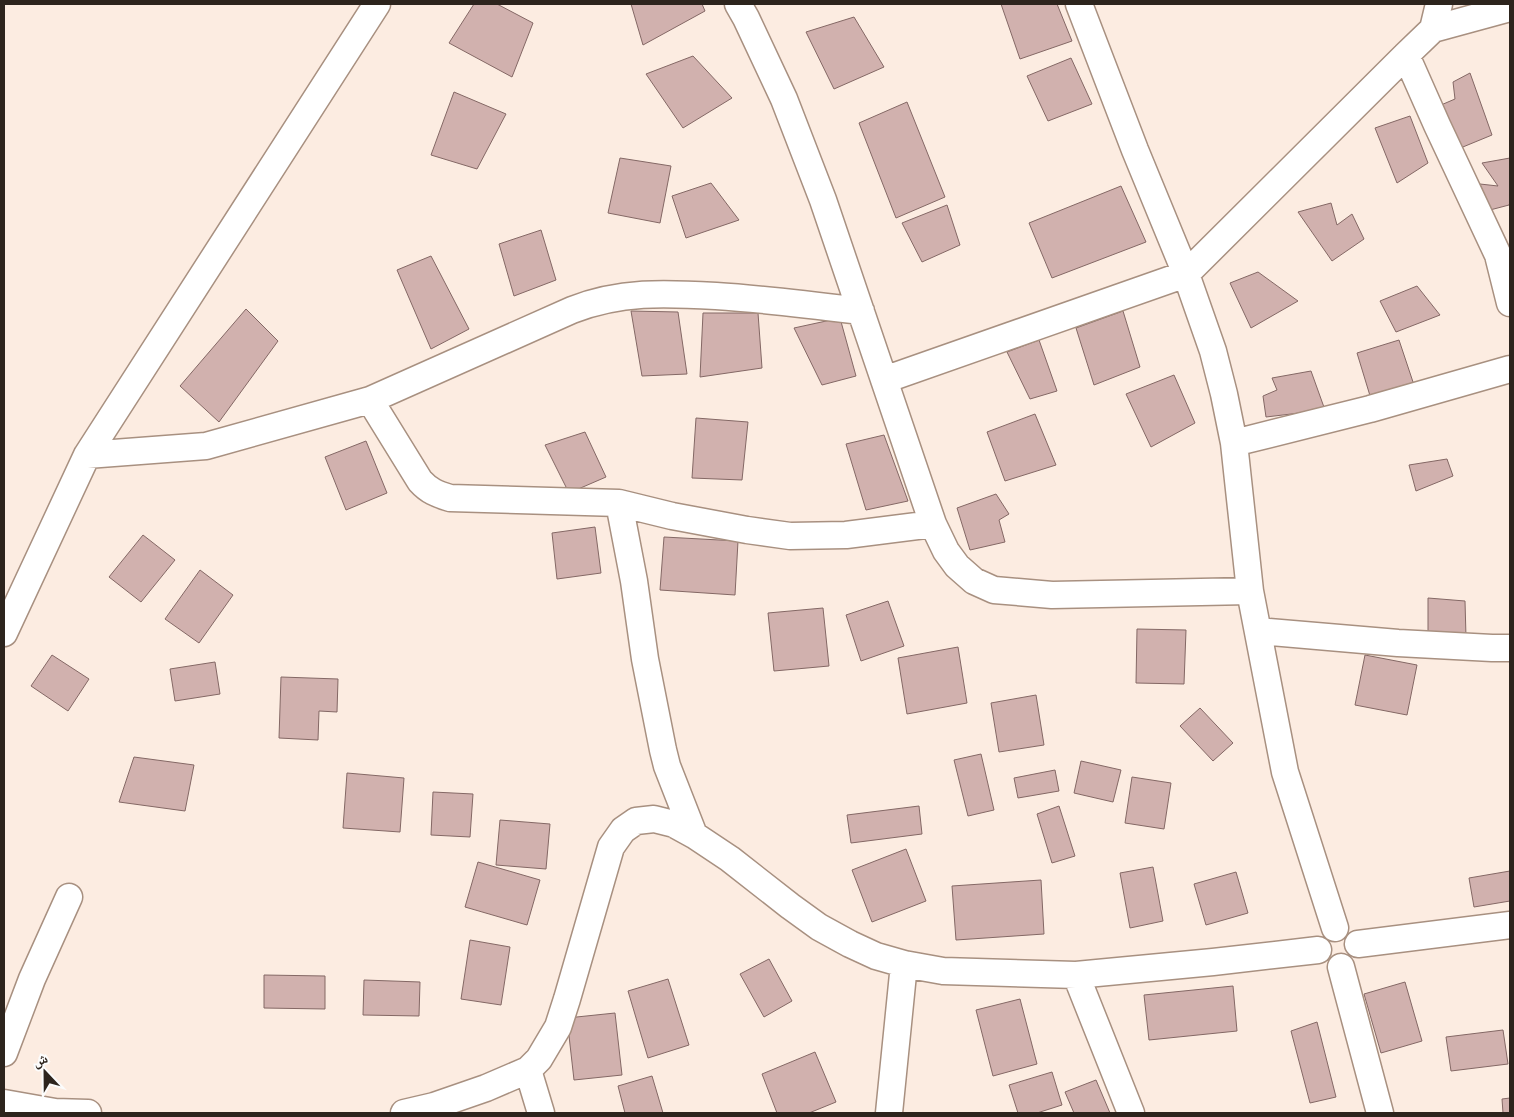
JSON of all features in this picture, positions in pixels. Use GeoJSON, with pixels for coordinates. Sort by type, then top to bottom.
{"type":"FeatureCollection","features":[{"type":"Feature","properties":{"kind":"street"},"geometry":{"type":"LineString","coordinates":[[4,633],[87,455],[377,4]]}},
{"type":"Feature","properties":{"kind":"street"},"geometry":{"type":"LineString","coordinates":[[738,4],[784,99],[823,200],[933,524],[946,551],[957,566],[974,581],[994,590],[1052,595],[1250,591]]}},
{"type":"Feature","properties":{"kind":"street"},"geometry":{"type":"LineString","coordinates":[[1079,4],[1135,150],[1186,274],[1213,350],[1234,443],[1250,591],[1285,772],[1334,928]]}},
{"type":"Feature","properties":{"kind":"street"},"geometry":{"type":"LineString","coordinates":[[1434,30],[1439,4]]}},
{"type":"Feature","properties":{"kind":"street"},"geometry":{"type":"LineString","coordinates":[[884,380],[1186,274],[1406,55],[1434,30],[1510,8]]}},
{"type":"Feature","properties":{"kind":"street"},"geometry":{"type":"LineString","coordinates":[[1406,55],[1498,255],[1510,303]]}},
{"type":"Feature","properties":{"kind":"street"},"geometry":{"type":"LineString","coordinates":[[87,455],[206,446],[370,400],[572,310],[608,299],[664,293],[738,297],[861,311]]}},
{"type":"Feature","properties":{"kind":"street"},"geometry":{"type":"LineString","coordinates":[[1234,443],[1370,410],[1510,369]]}},
{"type":"Feature","properties":{"kind":"street"},"geometry":{"type":"LineString","coordinates":[[370,400],[420,481],[427,489],[450,498],[619,503],[672,516],[790,536],[846,535],[933,524]]}},
{"type":"Feature","properties":{"kind":"street"},"geometry":{"type":"LineString","coordinates":[[619,503],[634,581],[645,659],[663,750],[667,766],[694,835]]}},
{"type":"Feature","properties":{"kind":"street"},"geometry":{"type":"LineString","coordinates":[[1258,631],[1398,644],[1510,648]]}},
{"type":"Feature","properties":{"kind":"street"},"geometry":{"type":"LineString","coordinates":[[404,1113],[460,1098],[509,1079],[528,1070],[539,1059],[558,1027],[611,848],[623,830],[636,821],[654,819],[674,824],[730,859],[819,927],[876,956],[904,964],[943,971],[1076,975],[1318,950]]}},
{"type":"Feature","properties":{"kind":"street"},"geometry":{"type":"LineString","coordinates":[[4,1053],[32,979],[69,897]]}},
{"type":"Feature","properties":{"kind":"street"},"geometry":{"type":"LineString","coordinates":[[1358,944],[1510,925]]}},
{"type":"Feature","properties":{"kind":"street"},"geometry":{"type":"LineString","coordinates":[[1334,928],[1341,928],[1352,933],[1358,944],[1354,958],[1348,964],[1341,967],[1326,963],[1318,950],[1318,942],[1322,936],[1327,930],[1334,928]]}},
{"type":"Feature","properties":{"kind":"street"},"geometry":{"type":"LineString","coordinates":[[889,1113],[904,964]]}},
{"type":"Feature","properties":{"kind":"street"},"geometry":{"type":"LineString","coordinates":[[1341,967],[1380,1113]]}},
{"type":"Feature","properties":{"kind":"street"},"geometry":{"type":"LineString","coordinates":[[1076,975],[1131,1113]]}},
{"type":"Feature","properties":{"kind":"street"},"geometry":{"type":"LineString","coordinates":[[528,1070],[541,1113]]}},
{"type":"Feature","properties":{"kind":"street"},"geometry":{"type":"LineString","coordinates":[[4,1103],[55,1112],[88,1113]]}},
{"type":"Feature","properties":{"kind":"building"},"geometry":{"type":"Polygon","coordinates":[[[474,4],[497,4],[533,23],[512,77],[449,43],[474,4]]]}},
{"type":"Feature","properties":{"kind":"building"},"geometry":{"type":"Polygon","coordinates":[[[631,4],[702,4],[705,11],[643,45],[631,4]]]}},
{"type":"Feature","properties":{"kind":"building"},"geometry":{"type":"Polygon","coordinates":[[[1001,4],[1057,4],[1072,41],[1020,59],[1001,4]]]}},
{"type":"Feature","properties":{"kind":"building"},"geometry":{"type":"Polygon","coordinates":[[[854,17],[884,67],[834,89],[806,32],[854,17]]]}},
{"type":"Feature","properties":{"kind":"building"},"geometry":{"type":"Polygon","coordinates":[[[693,56],[732,98],[683,128],[646,74],[693,56]]]}},
{"type":"Feature","properties":{"kind":"building"},"geometry":{"type":"Polygon","coordinates":[[[1071,58],[1092,104],[1048,121],[1027,76],[1071,58]]]}},
{"type":"Feature","properties":{"kind":"building"},"geometry":{"type":"Polygon","coordinates":[[[1470,73],[1492,135],[1458,149],[1441,105],[1455,99],[1453,82],[1470,73]]]}},
{"type":"Feature","properties":{"kind":"building"},"geometry":{"type":"Polygon","coordinates":[[[454,92],[506,114],[477,169],[431,155],[454,92]]]}},
{"type":"Feature","properties":{"kind":"building"},"geometry":{"type":"Polygon","coordinates":[[[907,102],[945,197],[896,218],[859,123],[907,102]]]}},
{"type":"Feature","properties":{"kind":"building"},"geometry":{"type":"Polygon","coordinates":[[[1410,116],[1428,163],[1397,183],[1375,128],[1410,116]]]}},
{"type":"Feature","properties":{"kind":"building"},"geometry":{"type":"Polygon","coordinates":[[[620,158],[671,166],[660,223],[608,213],[620,158]]]}},
{"type":"Feature","properties":{"kind":"building"},"geometry":{"type":"Polygon","coordinates":[[[1510,158],[1510,203],[1509,205],[1490,210],[1480,184],[1498,186],[1482,163],[1510,158]]]}},
{"type":"Feature","properties":{"kind":"building"},"geometry":{"type":"Polygon","coordinates":[[[711,183],[739,220],[686,238],[672,196],[711,183]]]}},
{"type":"Feature","properties":{"kind":"building"},"geometry":{"type":"Polygon","coordinates":[[[1121,186],[1146,242],[1052,278],[1029,223],[1121,186]]]}},
{"type":"Feature","properties":{"kind":"building"},"geometry":{"type":"Polygon","coordinates":[[[1331,203],[1337,225],[1352,214],[1364,239],[1332,261],[1298,212],[1331,203]]]}},
{"type":"Feature","properties":{"kind":"building"},"geometry":{"type":"Polygon","coordinates":[[[947,205],[960,245],[922,262],[902,223],[947,205]]]}},
{"type":"Feature","properties":{"kind":"building"},"geometry":{"type":"Polygon","coordinates":[[[541,230],[556,280],[514,296],[499,244],[541,230]]]}},
{"type":"Feature","properties":{"kind":"building"},"geometry":{"type":"Polygon","coordinates":[[[431,256],[469,329],[431,349],[397,270],[431,256]]]}},
{"type":"Feature","properties":{"kind":"building"},"geometry":{"type":"Polygon","coordinates":[[[1258,272],[1298,301],[1251,328],[1230,283],[1258,272]]]}},
{"type":"Feature","properties":{"kind":"building"},"geometry":{"type":"Polygon","coordinates":[[[1417,286],[1440,315],[1396,332],[1380,301],[1417,286]]]}},
{"type":"Feature","properties":{"kind":"building"},"geometry":{"type":"Polygon","coordinates":[[[246,309],[278,341],[219,422],[180,386],[246,309]]]}},
{"type":"Feature","properties":{"kind":"building"},"geometry":{"type":"Polygon","coordinates":[[[631,311],[678,312],[687,374],[642,376],[631,311]]]}},
{"type":"Feature","properties":{"kind":"building"},"geometry":{"type":"Polygon","coordinates":[[[1123,311],[1140,367],[1094,385],[1076,328],[1123,311]]]}},
{"type":"Feature","properties":{"kind":"building"},"geometry":{"type":"Polygon","coordinates":[[[703,313],[758,313],[762,368],[700,377],[703,313]]]}},
{"type":"Feature","properties":{"kind":"building"},"geometry":{"type":"Polygon","coordinates":[[[840,318],[856,376],[822,385],[794,328],[840,318]]]}},
{"type":"Feature","properties":{"kind":"building"},"geometry":{"type":"Polygon","coordinates":[[[1039,340],[1057,391],[1030,399],[1007,352],[1039,340]]]}},
{"type":"Feature","properties":{"kind":"building"},"geometry":{"type":"Polygon","coordinates":[[[1399,340],[1414,385],[1371,399],[1357,353],[1399,340]]]}},
{"type":"Feature","properties":{"kind":"building"},"geometry":{"type":"Polygon","coordinates":[[[1311,371],[1325,410],[1266,417],[1263,396],[1277,390],[1272,378],[1311,371]]]}},
{"type":"Feature","properties":{"kind":"building"},"geometry":{"type":"Polygon","coordinates":[[[1174,375],[1195,423],[1151,447],[1126,394],[1174,375]]]}},
{"type":"Feature","properties":{"kind":"building"},"geometry":{"type":"Polygon","coordinates":[[[1035,414],[1056,465],[1005,481],[987,432],[1035,414]]]}},
{"type":"Feature","properties":{"kind":"building"},"geometry":{"type":"Polygon","coordinates":[[[696,418],[748,422],[742,480],[692,478],[696,418]]]}},
{"type":"Feature","properties":{"kind":"building"},"geometry":{"type":"Polygon","coordinates":[[[585,432],[606,477],[569,493],[545,445],[585,432]]]}},
{"type":"Feature","properties":{"kind":"building"},"geometry":{"type":"Polygon","coordinates":[[[884,435],[908,501],[866,510],[846,444],[884,435]]]}},
{"type":"Feature","properties":{"kind":"building"},"geometry":{"type":"Polygon","coordinates":[[[366,441],[387,493],[346,510],[325,457],[366,441]]]}},
{"type":"Feature","properties":{"kind":"building"},"geometry":{"type":"Polygon","coordinates":[[[1447,459],[1453,476],[1416,491],[1409,465],[1447,459]]]}},
{"type":"Feature","properties":{"kind":"building"},"geometry":{"type":"Polygon","coordinates":[[[996,494],[1009,514],[999,520],[1005,542],[970,550],[957,508],[996,494]]]}},
{"type":"Feature","properties":{"kind":"building"},"geometry":{"type":"Polygon","coordinates":[[[595,527],[601,573],[557,579],[552,533],[595,527]]]}},
{"type":"Feature","properties":{"kind":"building"},"geometry":{"type":"Polygon","coordinates":[[[143,535],[175,560],[141,602],[109,577],[143,535]]]}},
{"type":"Feature","properties":{"kind":"building"},"geometry":{"type":"Polygon","coordinates":[[[664,537],[738,541],[735,595],[660,590],[664,537]]]}},
{"type":"Feature","properties":{"kind":"building"},"geometry":{"type":"Polygon","coordinates":[[[200,570],[233,595],[199,643],[165,619],[200,570]]]}},
{"type":"Feature","properties":{"kind":"building"},"geometry":{"type":"Polygon","coordinates":[[[1428,598],[1465,601],[1466,637],[1428,635],[1428,598]]]}},
{"type":"Feature","properties":{"kind":"building"},"geometry":{"type":"Polygon","coordinates":[[[888,601],[904,646],[861,661],[846,615],[888,601]]]}},
{"type":"Feature","properties":{"kind":"building"},"geometry":{"type":"Polygon","coordinates":[[[823,608],[829,666],[774,671],[768,613],[823,608]]]}},
{"type":"Feature","properties":{"kind":"building"},"geometry":{"type":"Polygon","coordinates":[[[1137,629],[1186,630],[1184,684],[1136,683],[1137,629]]]}},
{"type":"Feature","properties":{"kind":"building"},"geometry":{"type":"Polygon","coordinates":[[[958,647],[967,703],[907,714],[898,658],[958,647]]]}},
{"type":"Feature","properties":{"kind":"building"},"geometry":{"type":"Polygon","coordinates":[[[52,655],[89,679],[68,711],[31,686],[52,655]]]}},
{"type":"Feature","properties":{"kind":"building"},"geometry":{"type":"Polygon","coordinates":[[[1365,655],[1417,665],[1407,715],[1355,705],[1365,655]]]}},
{"type":"Feature","properties":{"kind":"building"},"geometry":{"type":"Polygon","coordinates":[[[215,662],[220,694],[175,701],[170,669],[215,662]]]}},
{"type":"Feature","properties":{"kind":"building"},"geometry":{"type":"Polygon","coordinates":[[[281,677],[338,679],[337,712],[319,711],[318,740],[279,738],[281,677]]]}},
{"type":"Feature","properties":{"kind":"building"},"geometry":{"type":"Polygon","coordinates":[[[1036,695],[1044,745],[999,752],[991,703],[1036,695]]]}},
{"type":"Feature","properties":{"kind":"building"},"geometry":{"type":"Polygon","coordinates":[[[1200,708],[1233,743],[1213,761],[1180,726],[1200,708]]]}},
{"type":"Feature","properties":{"kind":"building"},"geometry":{"type":"Polygon","coordinates":[[[981,754],[994,810],[968,816],[954,760],[981,754]]]}},
{"type":"Feature","properties":{"kind":"building"},"geometry":{"type":"Polygon","coordinates":[[[134,757],[194,765],[185,811],[119,802],[134,757]]]}},
{"type":"Feature","properties":{"kind":"building"},"geometry":{"type":"Polygon","coordinates":[[[1081,761],[1121,770],[1113,802],[1074,793],[1081,761]]]}},
{"type":"Feature","properties":{"kind":"building"},"geometry":{"type":"Polygon","coordinates":[[[1055,770],[1059,791],[1018,798],[1014,778],[1055,770]]]}},
{"type":"Feature","properties":{"kind":"building"},"geometry":{"type":"Polygon","coordinates":[[[347,773],[404,778],[400,832],[343,828],[347,773]]]}},
{"type":"Feature","properties":{"kind":"building"},"geometry":{"type":"Polygon","coordinates":[[[1132,777],[1171,783],[1164,829],[1125,823],[1132,777]]]}},
{"type":"Feature","properties":{"kind":"building"},"geometry":{"type":"Polygon","coordinates":[[[433,792],[473,794],[470,837],[431,835],[433,792]]]}},
{"type":"Feature","properties":{"kind":"building"},"geometry":{"type":"Polygon","coordinates":[[[919,806],[922,834],[851,843],[847,815],[919,806]]]}},
{"type":"Feature","properties":{"kind":"building"},"geometry":{"type":"Polygon","coordinates":[[[1059,806],[1075,856],[1052,863],[1037,814],[1059,806]]]}},
{"type":"Feature","properties":{"kind":"building"},"geometry":{"type":"Polygon","coordinates":[[[500,820],[550,824],[546,869],[496,865],[500,820]]]}},
{"type":"Feature","properties":{"kind":"building"},"geometry":{"type":"Polygon","coordinates":[[[906,849],[926,901],[872,922],[852,870],[906,849]]]}},
{"type":"Feature","properties":{"kind":"building"},"geometry":{"type":"Polygon","coordinates":[[[478,862],[540,880],[527,925],[465,907],[478,862]]]}},
{"type":"Feature","properties":{"kind":"building"},"geometry":{"type":"Polygon","coordinates":[[[1153,867],[1163,921],[1130,928],[1120,873],[1153,867]]]}},
{"type":"Feature","properties":{"kind":"building"},"geometry":{"type":"Polygon","coordinates":[[[1510,871],[1510,901],[1474,907],[1469,878],[1510,871]]]}},
{"type":"Feature","properties":{"kind":"building"},"geometry":{"type":"Polygon","coordinates":[[[1236,872],[1248,913],[1206,925],[1194,884],[1236,872]]]}},
{"type":"Feature","properties":{"kind":"building"},"geometry":{"type":"Polygon","coordinates":[[[1041,880],[1044,934],[956,940],[952,886],[1041,880]]]}},
{"type":"Feature","properties":{"kind":"building"},"geometry":{"type":"Polygon","coordinates":[[[470,940],[510,947],[501,1005],[461,999],[470,940]]]}},
{"type":"Feature","properties":{"kind":"building"},"geometry":{"type":"Polygon","coordinates":[[[769,959],[792,1001],[764,1017],[740,974],[769,959]]]}},
{"type":"Feature","properties":{"kind":"building"},"geometry":{"type":"Polygon","coordinates":[[[264,975],[325,976],[325,1009],[264,1008],[264,975]]]}},
{"type":"Feature","properties":{"kind":"building"},"geometry":{"type":"Polygon","coordinates":[[[668,979],[689,1045],[648,1058],[628,991],[668,979]]]}},
{"type":"Feature","properties":{"kind":"building"},"geometry":{"type":"Polygon","coordinates":[[[364,980],[420,982],[419,1016],[363,1015],[364,980]]]}},
{"type":"Feature","properties":{"kind":"building"},"geometry":{"type":"Polygon","coordinates":[[[1405,982],[1422,1041],[1381,1053],[1364,994],[1405,982]]]}},
{"type":"Feature","properties":{"kind":"building"},"geometry":{"type":"Polygon","coordinates":[[[1233,986],[1237,1031],[1149,1040],[1144,995],[1233,986]]]}},
{"type":"Feature","properties":{"kind":"building"},"geometry":{"type":"Polygon","coordinates":[[[1020,999],[1037,1064],[993,1076],[976,1010],[1020,999]]]}},
{"type":"Feature","properties":{"kind":"building"},"geometry":{"type":"Polygon","coordinates":[[[615,1013],[622,1075],[574,1080],[567,1018],[615,1013]]]}},
{"type":"Feature","properties":{"kind":"building"},"geometry":{"type":"Polygon","coordinates":[[[1317,1022],[1336,1097],[1310,1103],[1291,1031],[1317,1022]]]}},
{"type":"Feature","properties":{"kind":"building"},"geometry":{"type":"Polygon","coordinates":[[[1503,1030],[1508,1064],[1451,1071],[1446,1037],[1503,1030]]]}},
{"type":"Feature","properties":{"kind":"building"},"geometry":{"type":"Polygon","coordinates":[[[815,1052],[836,1102],[809,1113],[777,1113],[762,1074],[815,1052]]]}},
{"type":"Feature","properties":{"kind":"building"},"geometry":{"type":"Polygon","coordinates":[[[1052,1072],[1062,1105],[1037,1113],[1018,1113],[1009,1085],[1052,1072]]]}},
{"type":"Feature","properties":{"kind":"building"},"geometry":{"type":"Polygon","coordinates":[[[652,1076],[663,1113],[625,1113],[618,1086],[652,1076]]]}},
{"type":"Feature","properties":{"kind":"building"},"geometry":{"type":"Polygon","coordinates":[[[1096,1080],[1110,1113],[1074,1113],[1065,1092],[1096,1080]]]}},
{"type":"Feature","properties":{"kind":"building"},"geometry":{"type":"Polygon","coordinates":[[[1510,1098],[1510,1113],[1503,1113],[1502,1099],[1510,1098]]]}}]}
